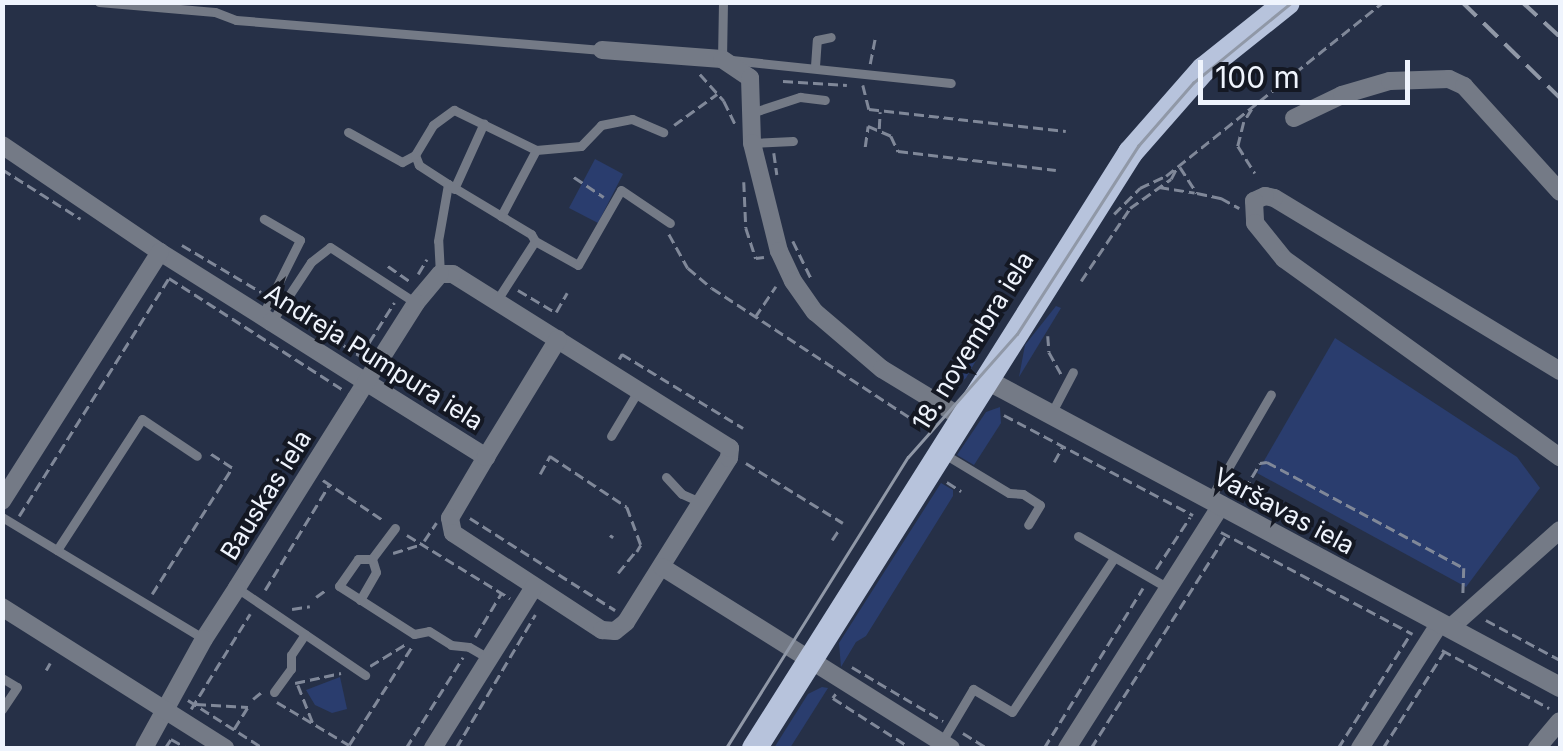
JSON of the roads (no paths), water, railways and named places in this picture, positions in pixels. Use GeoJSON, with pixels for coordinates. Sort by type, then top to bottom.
{"type":"FeatureCollection","features":[{"type":"Feature","properties":{"kind":"main road","name":"18. novembra iela"},"geometry":{"type":"LineString","coordinates":[[754,748],[1092,207],[1147,130],[1203,69],[1287,2]]}},
{"type":"Feature","properties":{"kind":"street"},"geometry":{"type":"LineString","coordinates":[[602,50],[722,59],[750,78],[743,119],[779,251],[807,301],[882,370],[962,417]]}},
{"type":"Feature","properties":{"kind":"street"},"geometry":{"type":"LineString","coordinates":[[1294,118],[1342,95],[1390,80],[1449,79],[1464,86],[1560,192]]}},
{"type":"Feature","properties":{"kind":"street","name":"Andreja Pumpura iela"},"geometry":{"type":"LineString","coordinates":[[2,144],[160,252],[267,319],[361,390],[486,457],[450,518],[453,533],[534,587]]}},
{"type":"Feature","properties":{"kind":"street"},"geometry":{"type":"LineString","coordinates":[[1560,371],[1274,198],[1254,201],[1254,223],[1284,259],[1560,457]]}},
{"type":"Feature","properties":{"kind":"street"},"geometry":{"type":"LineString","coordinates":[[2,501],[160,252]]}},
{"type":"Feature","properties":{"kind":"street"},"geometry":{"type":"LineString","coordinates":[[432,268],[453,274],[497,300],[640,389],[730,451],[629,618],[616,631],[602,630],[534,587],[433,748]]}},
{"type":"Feature","properties":{"kind":"street","name":"Bauskas iela"},"geometry":{"type":"LineString","coordinates":[[144,748],[204,639],[416,303],[432,268]]}},
{"type":"Feature","properties":{"kind":"street"},"geometry":{"type":"LineString","coordinates":[[486,457],[552,334]]}},
{"type":"Feature","properties":{"kind":"street","name":"Varšavas iela"},"geometry":{"type":"LineString","coordinates":[[985,378],[1560,688]]}},
{"type":"Feature","properties":{"kind":"street"},"geometry":{"type":"LineString","coordinates":[[1066,748],[1168,588],[1215,502]]}},
{"type":"Feature","properties":{"kind":"street"},"geometry":{"type":"LineString","coordinates":[[1360,748],[1445,626],[1560,533]]}},
{"type":"Feature","properties":{"kind":"street"},"geometry":{"type":"LineString","coordinates":[[662,567],[809,660],[947,739]]}},
{"type":"Feature","properties":{"kind":"street"},"geometry":{"type":"LineString","coordinates":[[2,607],[225,748]]}},
{"type":"Feature","properties":{"kind":"street"},"geometry":{"type":"LineString","coordinates":[[1537,748],[1560,718]]}},
{"type":"Feature","properties":{"kind":"lane"},"geometry":{"type":"LineString","coordinates":[[99,2],[215,12],[236,20],[602,50]]}},
{"type":"Feature","properties":{"kind":"lane"},"geometry":{"type":"LineString","coordinates":[[723,2],[722,59],[815,66],[864,79],[951,83]]}},
{"type":"Feature","properties":{"kind":"lane"},"geometry":{"type":"LineString","coordinates":[[815,66],[817,40],[831,37]]}},
{"type":"Feature","properties":{"kind":"lane"},"geometry":{"type":"LineString","coordinates":[[743,119],[800,97],[825,100]]}},
{"type":"Feature","properties":{"kind":"lane"},"geometry":{"type":"LineString","coordinates":[[348,132],[402,162],[415,155],[433,124],[454,110],[536,150],[581,146],[601,125],[632,119],[664,132]]}},
{"type":"Feature","properties":{"kind":"lane"},"geometry":{"type":"LineString","coordinates":[[432,268],[451,186],[484,123]]}},
{"type":"Feature","properties":{"kind":"lane"},"geometry":{"type":"LineString","coordinates":[[752,143],[793,141]]}},
{"type":"Feature","properties":{"kind":"lane"},"geometry":{"type":"LineString","coordinates":[[500,216],[536,150]]}},
{"type":"Feature","properties":{"kind":"lane"},"geometry":{"type":"LineString","coordinates":[[415,155],[418,165],[578,265],[621,190],[670,223]]}},
{"type":"Feature","properties":{"kind":"lane"},"geometry":{"type":"LineString","coordinates":[[264,219],[300,240],[267,319]]}},
{"type":"Feature","properties":{"kind":"lane"},"geometry":{"type":"LineString","coordinates":[[497,300],[535,241]]}},
{"type":"Feature","properties":{"kind":"lane"},"geometry":{"type":"LineString","coordinates":[[267,319],[312,262],[330,248],[416,303]]}},
{"type":"Feature","properties":{"kind":"lane"},"geometry":{"type":"LineString","coordinates":[[1051,415],[1073,372]]}},
{"type":"Feature","properties":{"kind":"lane"},"geometry":{"type":"LineString","coordinates":[[611,436],[640,389]]}},
{"type":"Feature","properties":{"kind":"lane"},"geometry":{"type":"LineString","coordinates":[[1215,502],[1271,394]]}},
{"type":"Feature","properties":{"kind":"lane"},"geometry":{"type":"LineString","coordinates":[[57,550],[142,420],[197,456]]}},
{"type":"Feature","properties":{"kind":"lane"},"geometry":{"type":"LineString","coordinates":[[940,451],[1009,493],[1023,494],[1040,506],[1028,525]]}},
{"type":"Feature","properties":{"kind":"lane"},"geometry":{"type":"LineString","coordinates":[[666,477],[682,494],[702,503]]}},
{"type":"Feature","properties":{"kind":"lane"},"geometry":{"type":"LineString","coordinates":[[2,517],[204,639]]}},
{"type":"Feature","properties":{"kind":"lane"},"geometry":{"type":"LineString","coordinates":[[372,559],[394,528]]}},
{"type":"Feature","properties":{"kind":"lane"},"geometry":{"type":"LineString","coordinates":[[1078,536],[1168,588]]}},
{"type":"Feature","properties":{"kind":"lane"},"geometry":{"type":"LineString","coordinates":[[372,559],[358,558],[339,586],[414,634],[429,631],[451,645],[469,647],[490,659]]}},
{"type":"Feature","properties":{"kind":"lane"},"geometry":{"type":"LineString","coordinates":[[947,739],[973,689],[1012,712],[1114,558]]}},
{"type":"Feature","properties":{"kind":"lane"},"geometry":{"type":"LineString","coordinates":[[360,600],[376,572],[372,559]]}},
{"type":"Feature","properties":{"kind":"lane"},"geometry":{"type":"LineString","coordinates":[[236,588],[361,672]]}},
{"type":"Feature","properties":{"kind":"lane"},"geometry":{"type":"LineString","coordinates":[[276,690],[291,669],[291,656],[305,634]]}},
{"type":"Feature","properties":{"kind":"lane"},"geometry":{"type":"LineString","coordinates":[[2,678],[16,687],[2,710]]}},
{"type":"Feature","properties":{"kind":"tram line"},"geometry":{"type":"LineString","coordinates":[[726,748],[908,457],[1017,334],[1138,146],[1193,83],[1292,2]]}},
{"type":"Feature","properties":{"kind":"railway"},"geometry":{"type":"LineString","coordinates":[[1462,2],[1560,98]]}},
{"type":"Feature","properties":{"kind":"railway"},"geometry":{"type":"LineString","coordinates":[[1522,2],[1560,37]]}}]}
